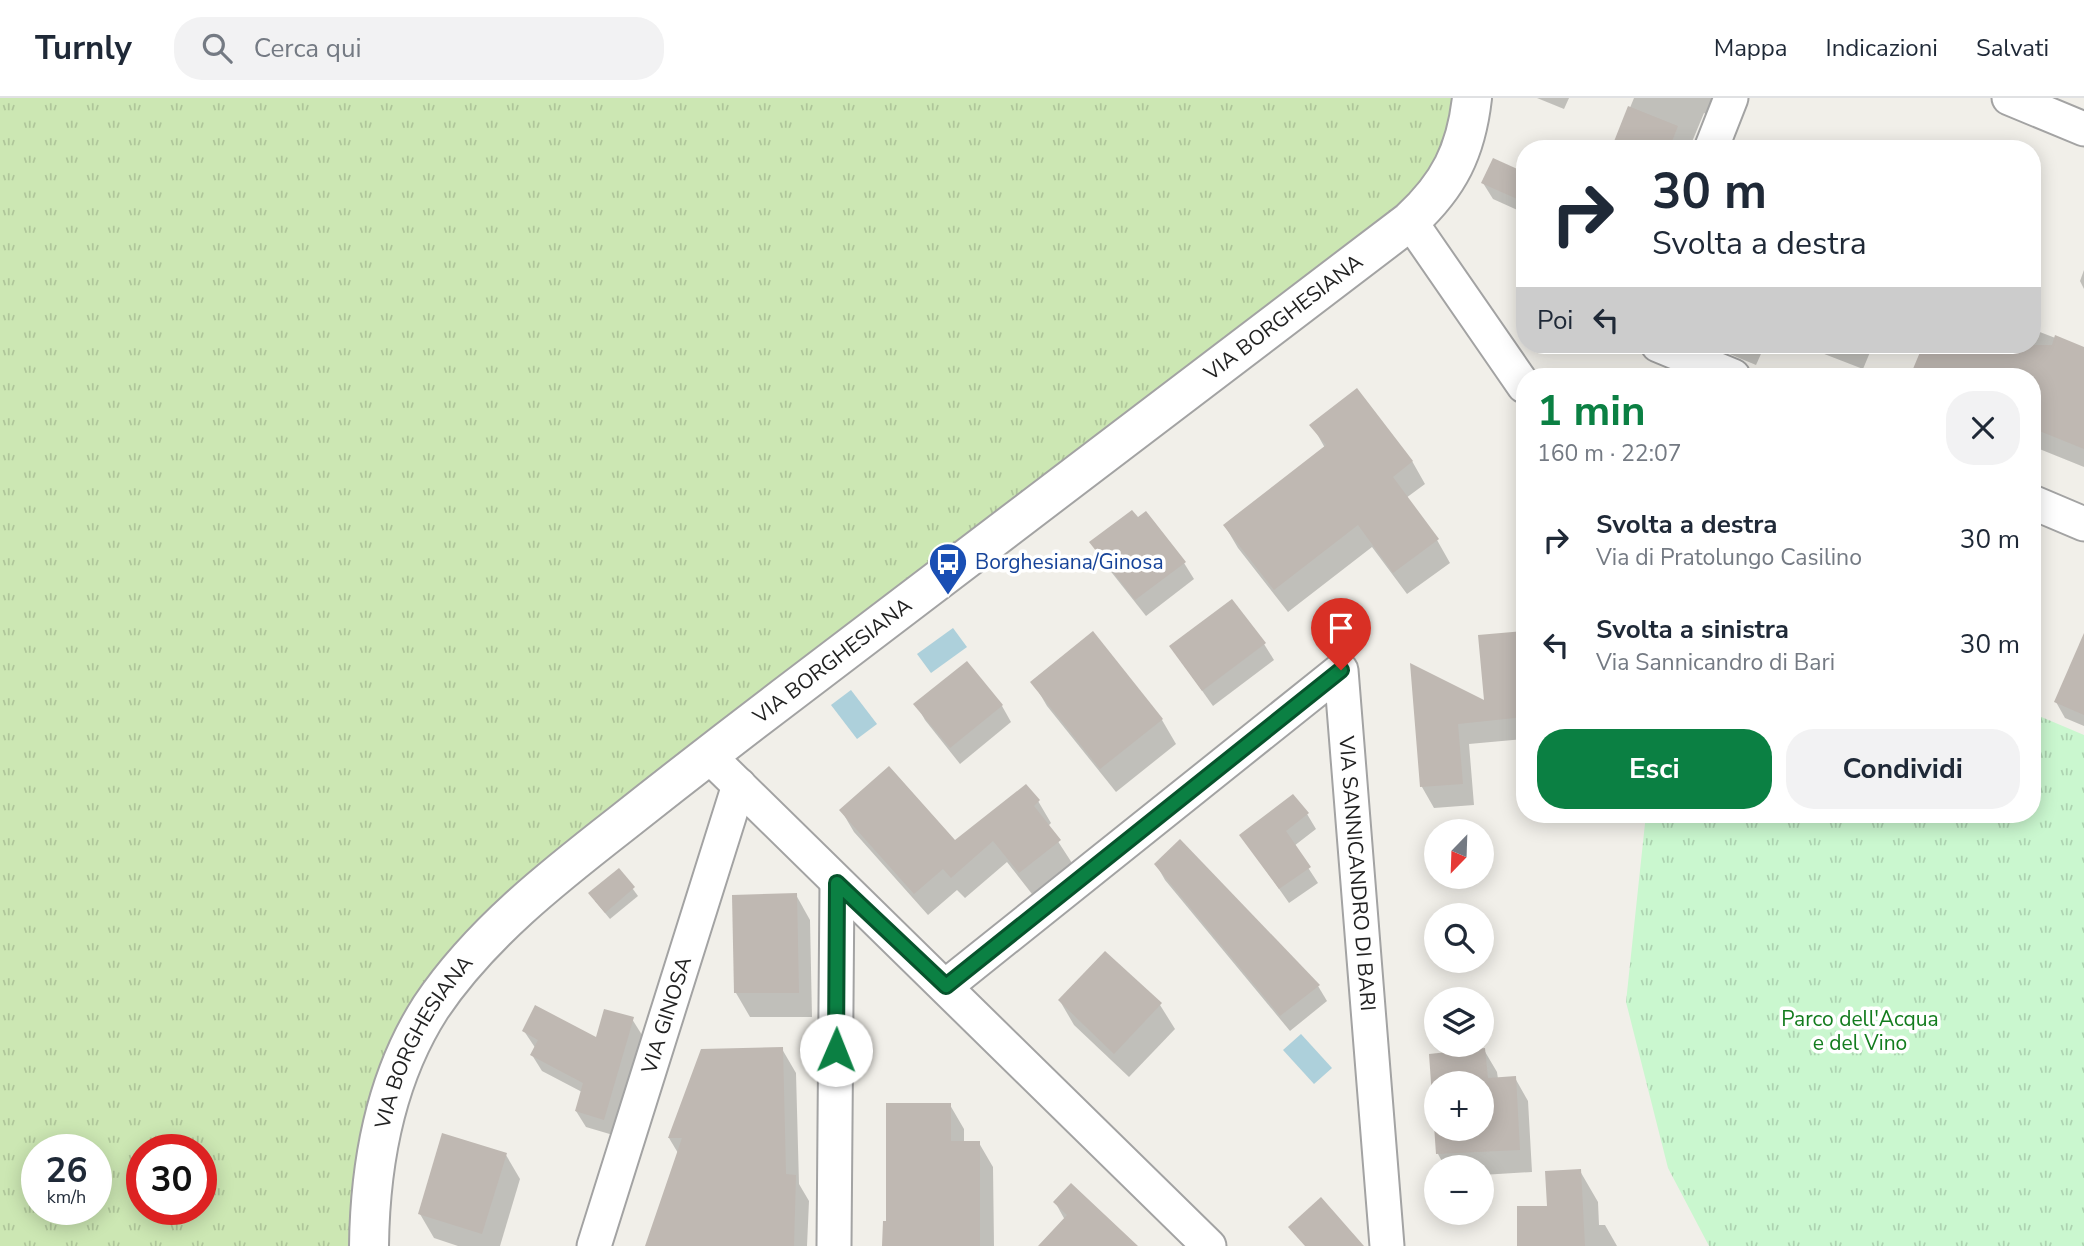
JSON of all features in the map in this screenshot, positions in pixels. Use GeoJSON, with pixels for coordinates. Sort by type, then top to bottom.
{"type":"FeatureCollection","features":[{"type":"Feature","properties":{"kind":"street","name":"VIA BORGHESIANA"},"geometry":{"type":"LineString","coordinates":[[369,1246],[372,1185],[383,1123],[405,1058],[430,1010],[471,957],[542,888],[708,755],[1410,221],[1441,188],[1456,164],[1466,135],[1472,98]]}},
{"type":"Feature","properties":{"kind":"street"},"geometry":{"type":"LineString","coordinates":[[1715,140],[1731,98]]}},
{"type":"Feature","properties":{"kind":"street"},"geometry":{"type":"LineString","coordinates":[[2009,98],[2084,129]]}},
{"type":"Feature","properties":{"kind":"street"},"geometry":{"type":"LineString","coordinates":[[1410,221],[1516,374]]}},
{"type":"Feature","properties":{"kind":"street"},"geometry":{"type":"LineString","coordinates":[[1679,354],[1713,368]]}},
{"type":"Feature","properties":{"kind":"street"},"geometry":{"type":"LineString","coordinates":[[2041,504],[2081,514]]}},
{"type":"Feature","properties":{"kind":"street","name":"VIA SANNICANDRO DI BARI"},"geometry":{"type":"LineString","coordinates":[[946,986],[1341,670],[1387,1246]]}},
{"type":"Feature","properties":{"kind":"street"},"geometry":{"type":"LineString","coordinates":[[708,755],[1209,1246]]}},
{"type":"Feature","properties":{"kind":"street","name":"VIA GINOSA"},"geometry":{"type":"LineString","coordinates":[[594,1246],[739,785]]}},
{"type":"Feature","properties":{"kind":"street"},"geometry":{"type":"LineString","coordinates":[[834,1246],[837,883]]}},
{"type":"Feature","properties":{"kind":"green space"},"geometry":{"type":"Polygon","coordinates":[[[0,98],[1472,98],[1456,164],[582,854],[405,1058],[369,1246],[0,1246],[0,98]]]}},
{"type":"Feature","properties":{"kind":"green space","name":"Parco dell'Acqua e del Vino"},"geometry":{"type":"Polygon","coordinates":[[[2041,717],[2084,735],[2084,1246],[1709,1246],[1668,1168],[1626,1002],[1645,823],[2041,823],[2041,717]]]}},
{"type":"Feature","properties":{"kind":"water"},"geometry":{"type":"Polygon","coordinates":[[[953,628],[967,647],[931,673],[917,654],[953,628]]]}},
{"type":"Feature","properties":{"kind":"water"},"geometry":{"type":"Polygon","coordinates":[[[851,690],[877,724],[857,739],[831,705],[851,690]]]}},
{"type":"Feature","properties":{"kind":"water"},"geometry":{"type":"Polygon","coordinates":[[[1301,1034],[1332,1068],[1314,1084],[1283,1050],[1301,1034]]]}},
{"type":"Feature","properties":{"kind":"building"},"geometry":{"type":"Polygon","coordinates":[[[1628,106],[1678,126],[1673,140],[1615,140],[1628,106]]]}},
{"type":"Feature","properties":{"kind":"building"},"geometry":{"type":"Polygon","coordinates":[[[1493,158],[1516,168],[1516,198],[1481,183],[1493,158]]]}},
{"type":"Feature","properties":{"kind":"building"},"geometry":{"type":"Polygon","coordinates":[[[2055,335],[2084,347],[2084,449],[2041,432],[2041,368],[1913,368],[1919,354],[2041,354],[2041,345],[2052,345],[2055,335]]]}},
{"type":"Feature","properties":{"kind":"building"},"geometry":{"type":"Polygon","coordinates":[[[1357,388],[1413,461],[1393,477],[1439,539],[1393,573],[1358,525],[1274,590],[1223,525],[1326,445],[1309,425],[1357,388]]]}},
{"type":"Feature","properties":{"kind":"building"},"geometry":{"type":"Polygon","coordinates":[[[1132,510],[1138,517],[1146,511],[1186,562],[1135,600],[1089,542],[1132,510]]]}},
{"type":"Feature","properties":{"kind":"building"},"geometry":{"type":"Polygon","coordinates":[[[1232,599],[1266,643],[1202,691],[1169,646],[1232,599]]]}},
{"type":"Feature","properties":{"kind":"building"},"geometry":{"type":"Polygon","coordinates":[[[1093,631],[1163,719],[1100,769],[1030,682],[1093,631]]]}},
{"type":"Feature","properties":{"kind":"building"},"geometry":{"type":"Polygon","coordinates":[[[1516,632],[1516,718],[1458,724],[1463,784],[1420,787],[1410,663],[1484,700],[1478,635],[1516,632]]]}},
{"type":"Feature","properties":{"kind":"building"},"geometry":{"type":"Polygon","coordinates":[[[2084,633],[2084,715],[2054,702],[2084,633]]]}},
{"type":"Feature","properties":{"kind":"building"},"geometry":{"type":"Polygon","coordinates":[[[967,661],[1003,705],[950,748],[913,704],[967,661]]]}},
{"type":"Feature","properties":{"kind":"building"},"geometry":{"type":"Polygon","coordinates":[[[889,766],[955,840],[1026,784],[1040,800],[1034,806],[1061,840],[1019,873],[993,841],[951,878],[943,869],[914,894],[839,810],[889,766]]]}},
{"type":"Feature","properties":{"kind":"building"},"geometry":{"type":"Polygon","coordinates":[[[1293,794],[1309,813],[1286,831],[1311,867],[1279,889],[1239,835],[1293,794]]]}},
{"type":"Feature","properties":{"kind":"building"},"geometry":{"type":"Polygon","coordinates":[[[1180,839],[1320,985],[1280,1016],[1154,864],[1180,839]]]}},
{"type":"Feature","properties":{"kind":"building"},"geometry":{"type":"Polygon","coordinates":[[[619,868],[635,887],[605,913],[588,893],[619,868]]]}},
{"type":"Feature","properties":{"kind":"building"},"geometry":{"type":"Polygon","coordinates":[[[797,893],[799,993],[734,993],[732,895],[797,893]]]}},
{"type":"Feature","properties":{"kind":"building"},"geometry":{"type":"Polygon","coordinates":[[[1105,951],[1162,1003],[1114,1054],[1058,1000],[1105,951]]]}},
{"type":"Feature","properties":{"kind":"building"},"geometry":{"type":"Polygon","coordinates":[[[535,1005],[596,1037],[604,1009],[634,1017],[604,1120],[575,1111],[583,1083],[530,1055],[538,1040],[522,1031],[535,1005]]]}},
{"type":"Feature","properties":{"kind":"building"},"geometry":{"type":"Polygon","coordinates":[[[783,1047],[786,1174],[796,1175],[794,1246],[645,1246],[682,1138],[668,1138],[701,1049],[783,1047]]]}},
{"type":"Feature","properties":{"kind":"building"},"geometry":{"type":"Polygon","coordinates":[[[1429,1057],[1486,1057],[1487,1071],[1430,1071],[1429,1057]]]}},
{"type":"Feature","properties":{"kind":"building"},"geometry":{"type":"Polygon","coordinates":[[[1516,1076],[1520,1150],[1436,1154],[1435,1141],[1494,1141],[1494,1078],[1516,1076]]]}},
{"type":"Feature","properties":{"kind":"building"},"geometry":{"type":"Polygon","coordinates":[[[886,1103],[951,1103],[951,1141],[980,1141],[980,1246],[882,1246],[883,1221],[886,1221],[886,1103]]]}},
{"type":"Feature","properties":{"kind":"building"},"geometry":{"type":"Polygon","coordinates":[[[442,1133],[507,1153],[482,1234],[418,1214],[442,1133]]]}},
{"type":"Feature","properties":{"kind":"building"},"geometry":{"type":"Polygon","coordinates":[[[1581,1169],[1585,1246],[1517,1246],[1517,1206],[1547,1206],[1545,1171],[1581,1169]]]}},
{"type":"Feature","properties":{"kind":"building"},"geometry":{"type":"Polygon","coordinates":[[[1071,1183],[1138,1246],[1038,1246],[1067,1215],[1053,1202],[1071,1183]]]}},
{"type":"Feature","properties":{"kind":"building"},"geometry":{"type":"Polygon","coordinates":[[[1321,1197],[1364,1246],[1305,1246],[1288,1227],[1321,1197]]]}},
{"type":"Feature","properties":{"kind":"place","name":"Borghesiana/Ginosa"},"geometry":{"type":"Point","coordinates":[948,596]}},
{"type":"Feature","properties":{"kind":"route"},"geometry":{"type":"LineString","coordinates":[[836,1050],[837,883],[946,986],[1341,670]]}}]}
